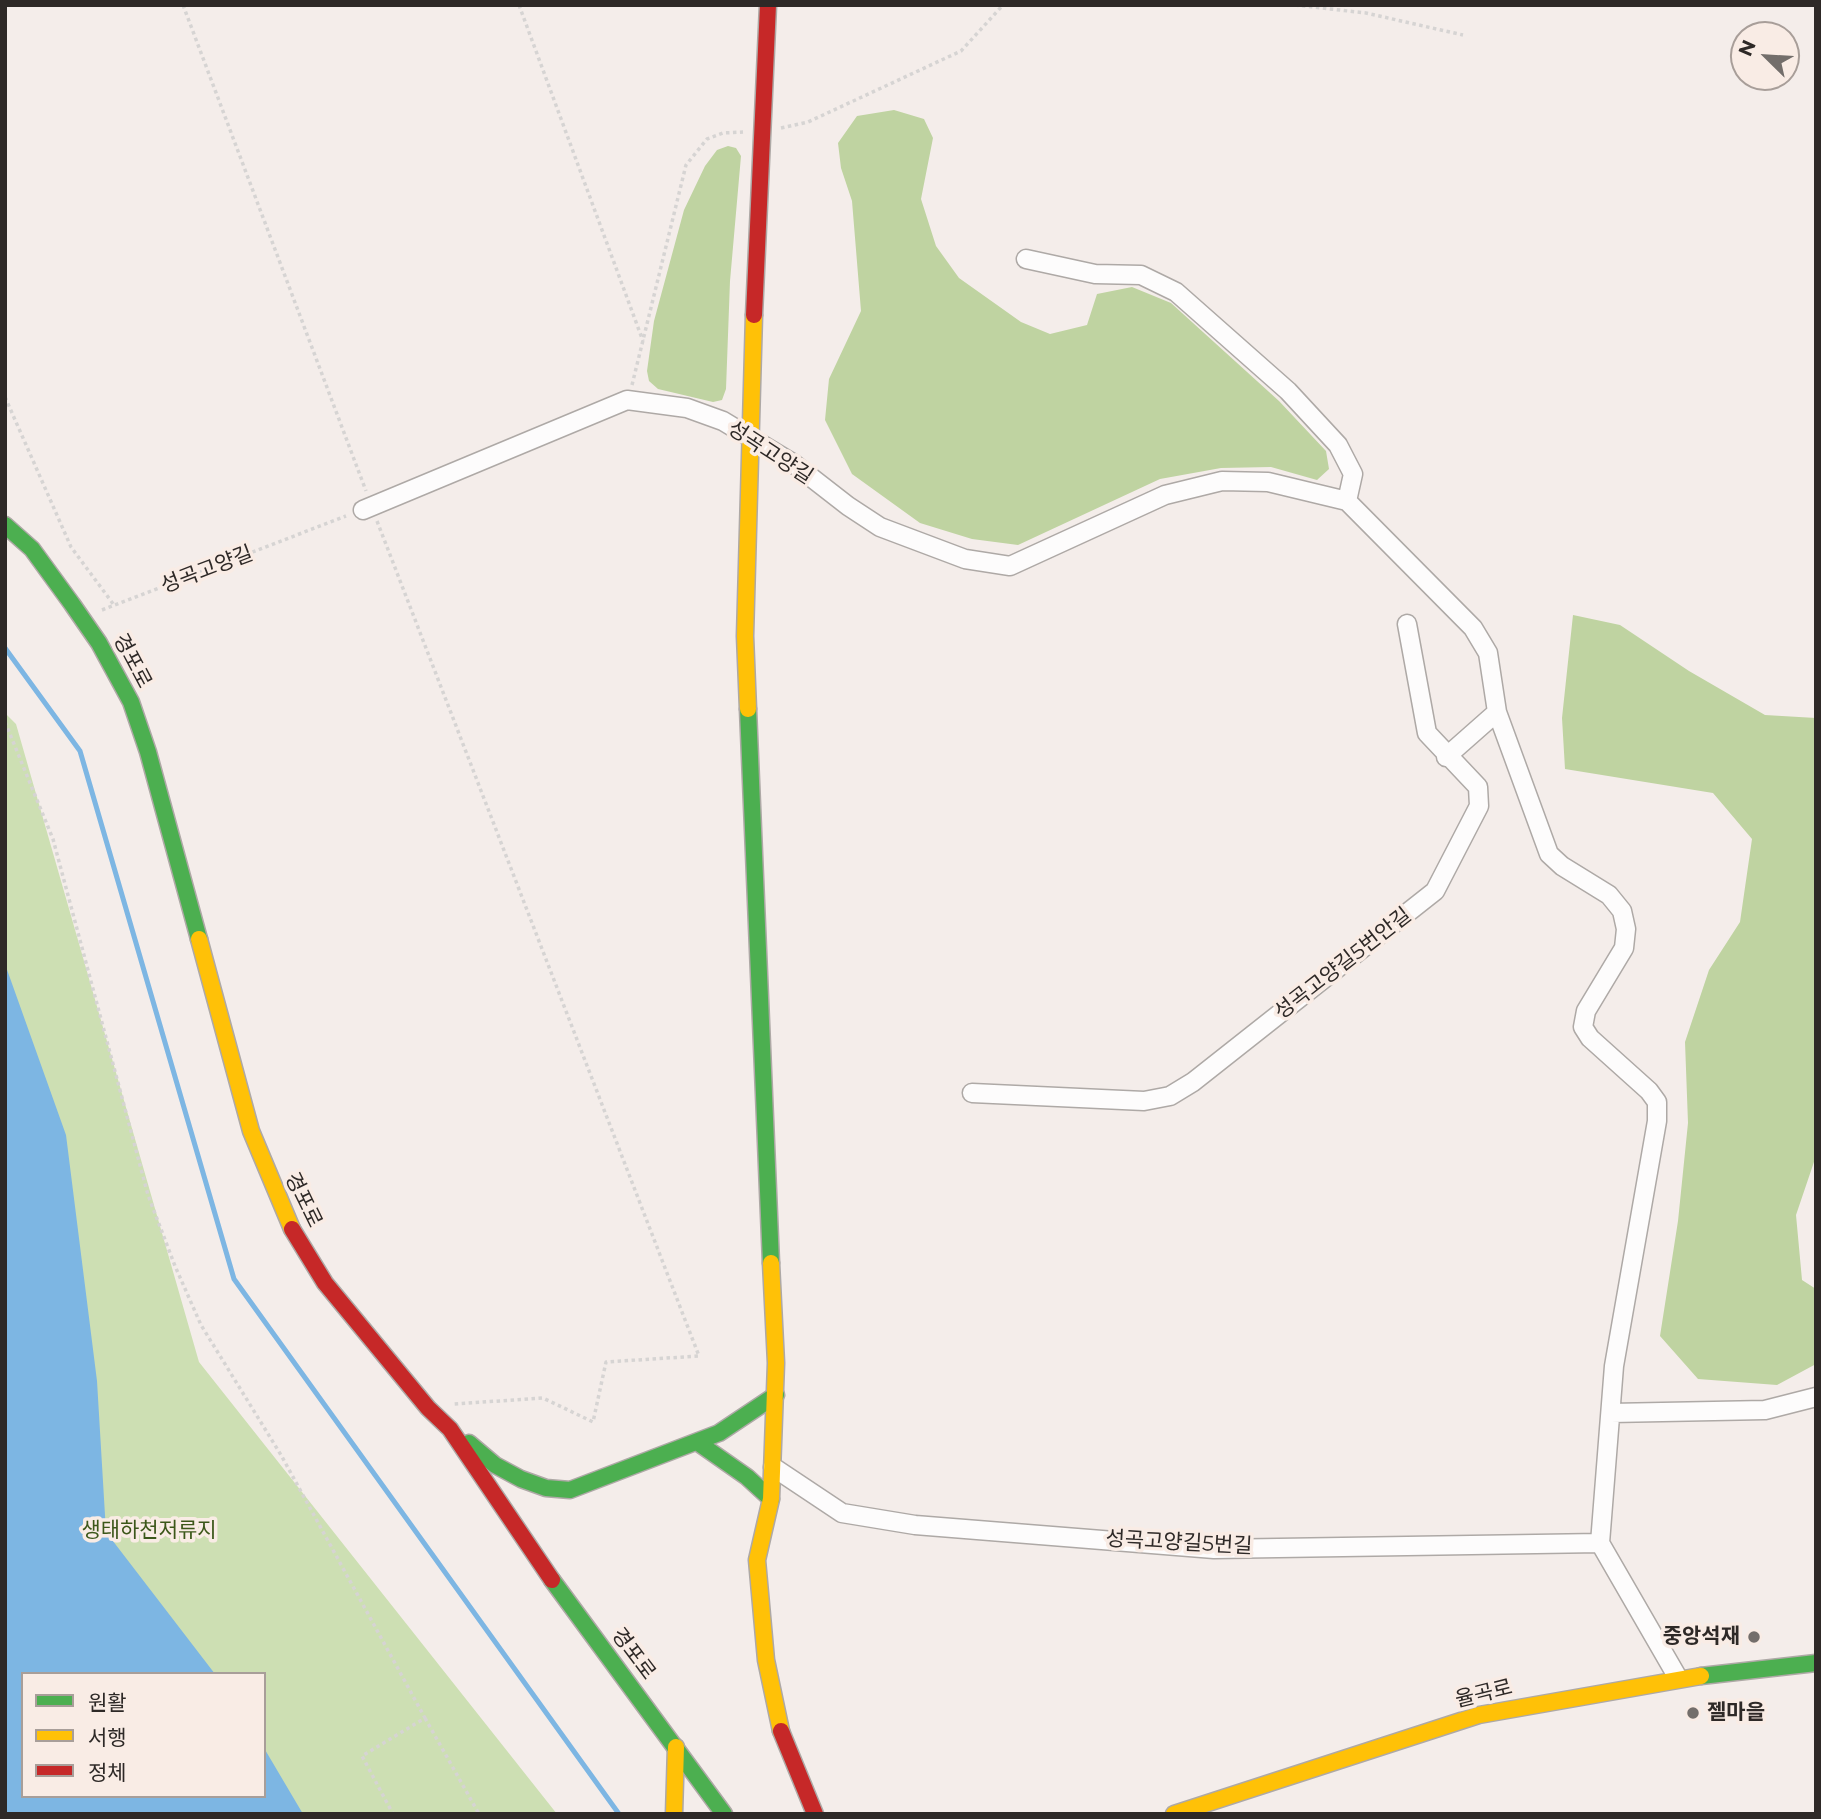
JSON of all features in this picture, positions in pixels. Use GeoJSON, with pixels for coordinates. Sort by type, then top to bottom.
{"type":"FeatureCollection","features":[{"type":"Feature","properties":{"kind":"street"},"geometry":{"type":"LineString","coordinates":[[768,5],[748,434],[745,636],[776,1395],[771,1499],[757,1560],[766,1660],[782,1734],[815,1814]]}},
{"type":"Feature","properties":{"kind":"street"},"geometry":{"type":"LineString","coordinates":[[1026,259],[1095,274],[1141,275],[1176,292],[1288,390],[1338,445],[1353,474],[1347,501],[1473,628],[1488,653],[1497,712],[1549,854],[1562,866],[1609,895],[1622,911],[1626,929],[1624,948],[1586,1011],[1583,1027],[1590,1038],[1657,1102],[1657,1121],[1614,1366],[1600,1543],[1678,1678]]}},
{"type":"Feature","properties":{"kind":"street","name":"성곡고양길"},"geometry":{"type":"LineString","coordinates":[[368,508],[627,400],[687,408],[748,434],[880,527],[965,559],[1010,566],[1165,495],[1222,481],[1268,482],[1347,501]]}},
{"type":"Feature","properties":{"kind":"street","name":"경포로"},"geometry":{"type":"LineString","coordinates":[[5,525],[32,549],[72,604],[99,643],[131,702],[151,765],[251,1131],[271,1185],[294,1232],[326,1283],[428,1408],[450,1429],[535,1557],[724,1814]]}},
{"type":"Feature","properties":{"kind":"street","name":"성곡고양길5번안길"},"geometry":{"type":"LineString","coordinates":[[972,1093],[1144,1101],[1170,1096],[1193,1082],[1435,891],[1479,806],[1478,787],[1446,757],[1427,733],[1408,624]]}},
{"type":"Feature","properties":{"kind":"street"},"geometry":{"type":"LineString","coordinates":[[1446,757],[1497,712]]}},
{"type":"Feature","properties":{"kind":"street"},"geometry":{"type":"LineString","coordinates":[[450,1429],[495,1465],[521,1479],[547,1488],[570,1490],[697,1442],[744,1418],[776,1395]]}},
{"type":"Feature","properties":{"kind":"street"},"geometry":{"type":"LineString","coordinates":[[1611,1413],[1765,1410],[1816,1397]]}},
{"type":"Feature","properties":{"kind":"street"},"geometry":{"type":"LineString","coordinates":[[697,1442],[747,1477],[771,1499]]}},
{"type":"Feature","properties":{"kind":"street","name":"성곡고양길5번길"},"geometry":{"type":"LineString","coordinates":[[773,1467],[842,1513],[915,1525],[1214,1549],[1600,1543]]}},
{"type":"Feature","properties":{"kind":"street","name":"율곡로"},"geometry":{"type":"LineString","coordinates":[[1174,1814],[1479,1715],[1678,1678],[1816,1663]]}},
{"type":"Feature","properties":{"kind":"street"},"geometry":{"type":"LineString","coordinates":[[674,1814],[676,1747]]}},
{"type":"Feature","properties":{"kind":"path"},"geometry":{"type":"LineString","coordinates":[[183,5],[368,508],[699,1356],[606,1363],[593,1422],[542,1398],[473,1400],[428,1408]]}},
{"type":"Feature","properties":{"kind":"path"},"geometry":{"type":"LineString","coordinates":[[519,5],[643,341]]}},
{"type":"Feature","properties":{"kind":"path"},"geometry":{"type":"LineString","coordinates":[[1295,5],[1366,13],[1463,35]]}},
{"type":"Feature","properties":{"kind":"path"},"geometry":{"type":"LineString","coordinates":[[5,397],[71,547],[114,605]]}},
{"type":"Feature","properties":{"kind":"path","name":"성곡고양길"},"geometry":{"type":"LineString","coordinates":[[72,604],[105,610],[368,508]]}},
{"type":"Feature","properties":{"kind":"path"},"geometry":{"type":"LineString","coordinates":[[5,722],[53,839],[148,1195],[175,1266],[201,1325],[281,1455],[479,1814]]}},
{"type":"Feature","properties":{"kind":"path"},"geometry":{"type":"LineString","coordinates":[[393,1814],[362,1756],[425,1718]]}},
{"type":"Feature","properties":{"kind":"green space"},"geometry":{"type":"Polygon","coordinates":[[[894,110],[924,119],[933,138],[921,199],[936,246],[959,278],[1021,322],[1050,334],[1087,325],[1097,294],[1132,287],[1171,303],[1279,401],[1326,451],[1329,469],[1317,480],[1271,467],[1221,468],[1160,479],[1018,545],[972,539],[920,523],[852,474],[825,420],[829,379],[861,311],[852,201],[841,168],[838,143],[857,116],[894,110]]]}},
{"type":"Feature","properties":{"kind":"green space"},"geometry":{"type":"Polygon","coordinates":[[[728,146],[736,148],[741,156],[730,281],[726,389],[722,400],[713,402],[658,389],[649,381],[647,371],[654,321],[684,210],[705,166],[717,150],[728,146]]]}},
{"type":"Feature","properties":{"kind":"green space"},"geometry":{"type":"Polygon","coordinates":[[[1573,615],[1620,625],[1689,671],[1765,715],[1816,718],[1816,1156],[1796,1215],[1802,1280],[1816,1289],[1816,1364],[1777,1385],[1698,1379],[1660,1336],[1678,1221],[1688,1123],[1685,1042],[1709,970],[1740,922],[1752,839],[1713,793],[1565,769],[1562,718],[1573,615]]]}},
{"type":"Feature","properties":{"kind":"green space","name":"생태하천저류지"},"geometry":{"type":"Polygon","coordinates":[[[5,713],[16,724],[199,1362],[557,1814],[5,1814],[5,713]]]}},
{"type":"Feature","properties":{"kind":"water","name":"생태하천저류지"},"geometry":{"type":"Polygon","coordinates":[[[5,964],[66,1135],[97,1381],[106,1532],[213,1672],[21,1672],[21,1798],[266,1798],[266,1751],[303,1814],[5,1814],[5,964]]]}},
{"type":"Feature","properties":{"kind":"waterway"},"geometry":{"type":"LineString","coordinates":[[5,648],[80,751],[234,1279],[619,1814]]}},
{"type":"Feature","properties":{"kind":"traffic: fast"},"geometry":{"type":"LineString","coordinates":[[5,525],[32,549],[72,604],[99,643],[131,702],[148,752],[199,939]]}},
{"type":"Feature","properties":{"kind":"traffic: fast"},"geometry":{"type":"LineString","coordinates":[[748,709],[771,1263]]}},
{"type":"Feature","properties":{"kind":"traffic: fast"},"geometry":{"type":"LineString","coordinates":[[469,1443],[495,1465],[521,1479],[546,1488],[570,1490],[719,1433],[776,1395]]}},
{"type":"Feature","properties":{"kind":"traffic: fast"},"geometry":{"type":"LineString","coordinates":[[697,1442],[747,1477],[771,1499]]}},
{"type":"Feature","properties":{"kind":"traffic: fast"},"geometry":{"type":"LineString","coordinates":[[552,1580],[724,1814]]}},
{"type":"Feature","properties":{"kind":"traffic: fast"},"geometry":{"type":"LineString","coordinates":[[1701,1676],[1816,1663]]}},
{"type":"Feature","properties":{"kind":"traffic: slow"},"geometry":{"type":"LineString","coordinates":[[748,709],[745,636],[754,315]]}},
{"type":"Feature","properties":{"kind":"traffic: slow"},"geometry":{"type":"LineString","coordinates":[[199,939],[251,1131],[292,1229]]}},
{"type":"Feature","properties":{"kind":"traffic: slow"},"geometry":{"type":"LineString","coordinates":[[771,1263],[776,1363],[771,1499],[757,1560],[766,1660],[781,1731]]}},
{"type":"Feature","properties":{"kind":"traffic: slow"},"geometry":{"type":"LineString","coordinates":[[1174,1814],[1479,1715],[1701,1676]]}},
{"type":"Feature","properties":{"kind":"traffic: slow"},"geometry":{"type":"LineString","coordinates":[[674,1814],[676,1747]]}},
{"type":"Feature","properties":{"kind":"traffic: jam"},"geometry":{"type":"LineString","coordinates":[[754,315],[768,5]]}},
{"type":"Feature","properties":{"kind":"traffic: jam"},"geometry":{"type":"LineString","coordinates":[[292,1229],[325,1283],[428,1408],[450,1429],[552,1580]]}},
{"type":"Feature","properties":{"kind":"traffic: jam"},"geometry":{"type":"LineString","coordinates":[[781,1731],[815,1814]]}},
{"type":"Feature","properties":{"kind":"place","name":"중앙석재"},"geometry":{"type":"Point","coordinates":[1754,1637]}},
{"type":"Feature","properties":{"kind":"place","name":"젤마을"},"geometry":{"type":"Point","coordinates":[1693,1713]}}]}
